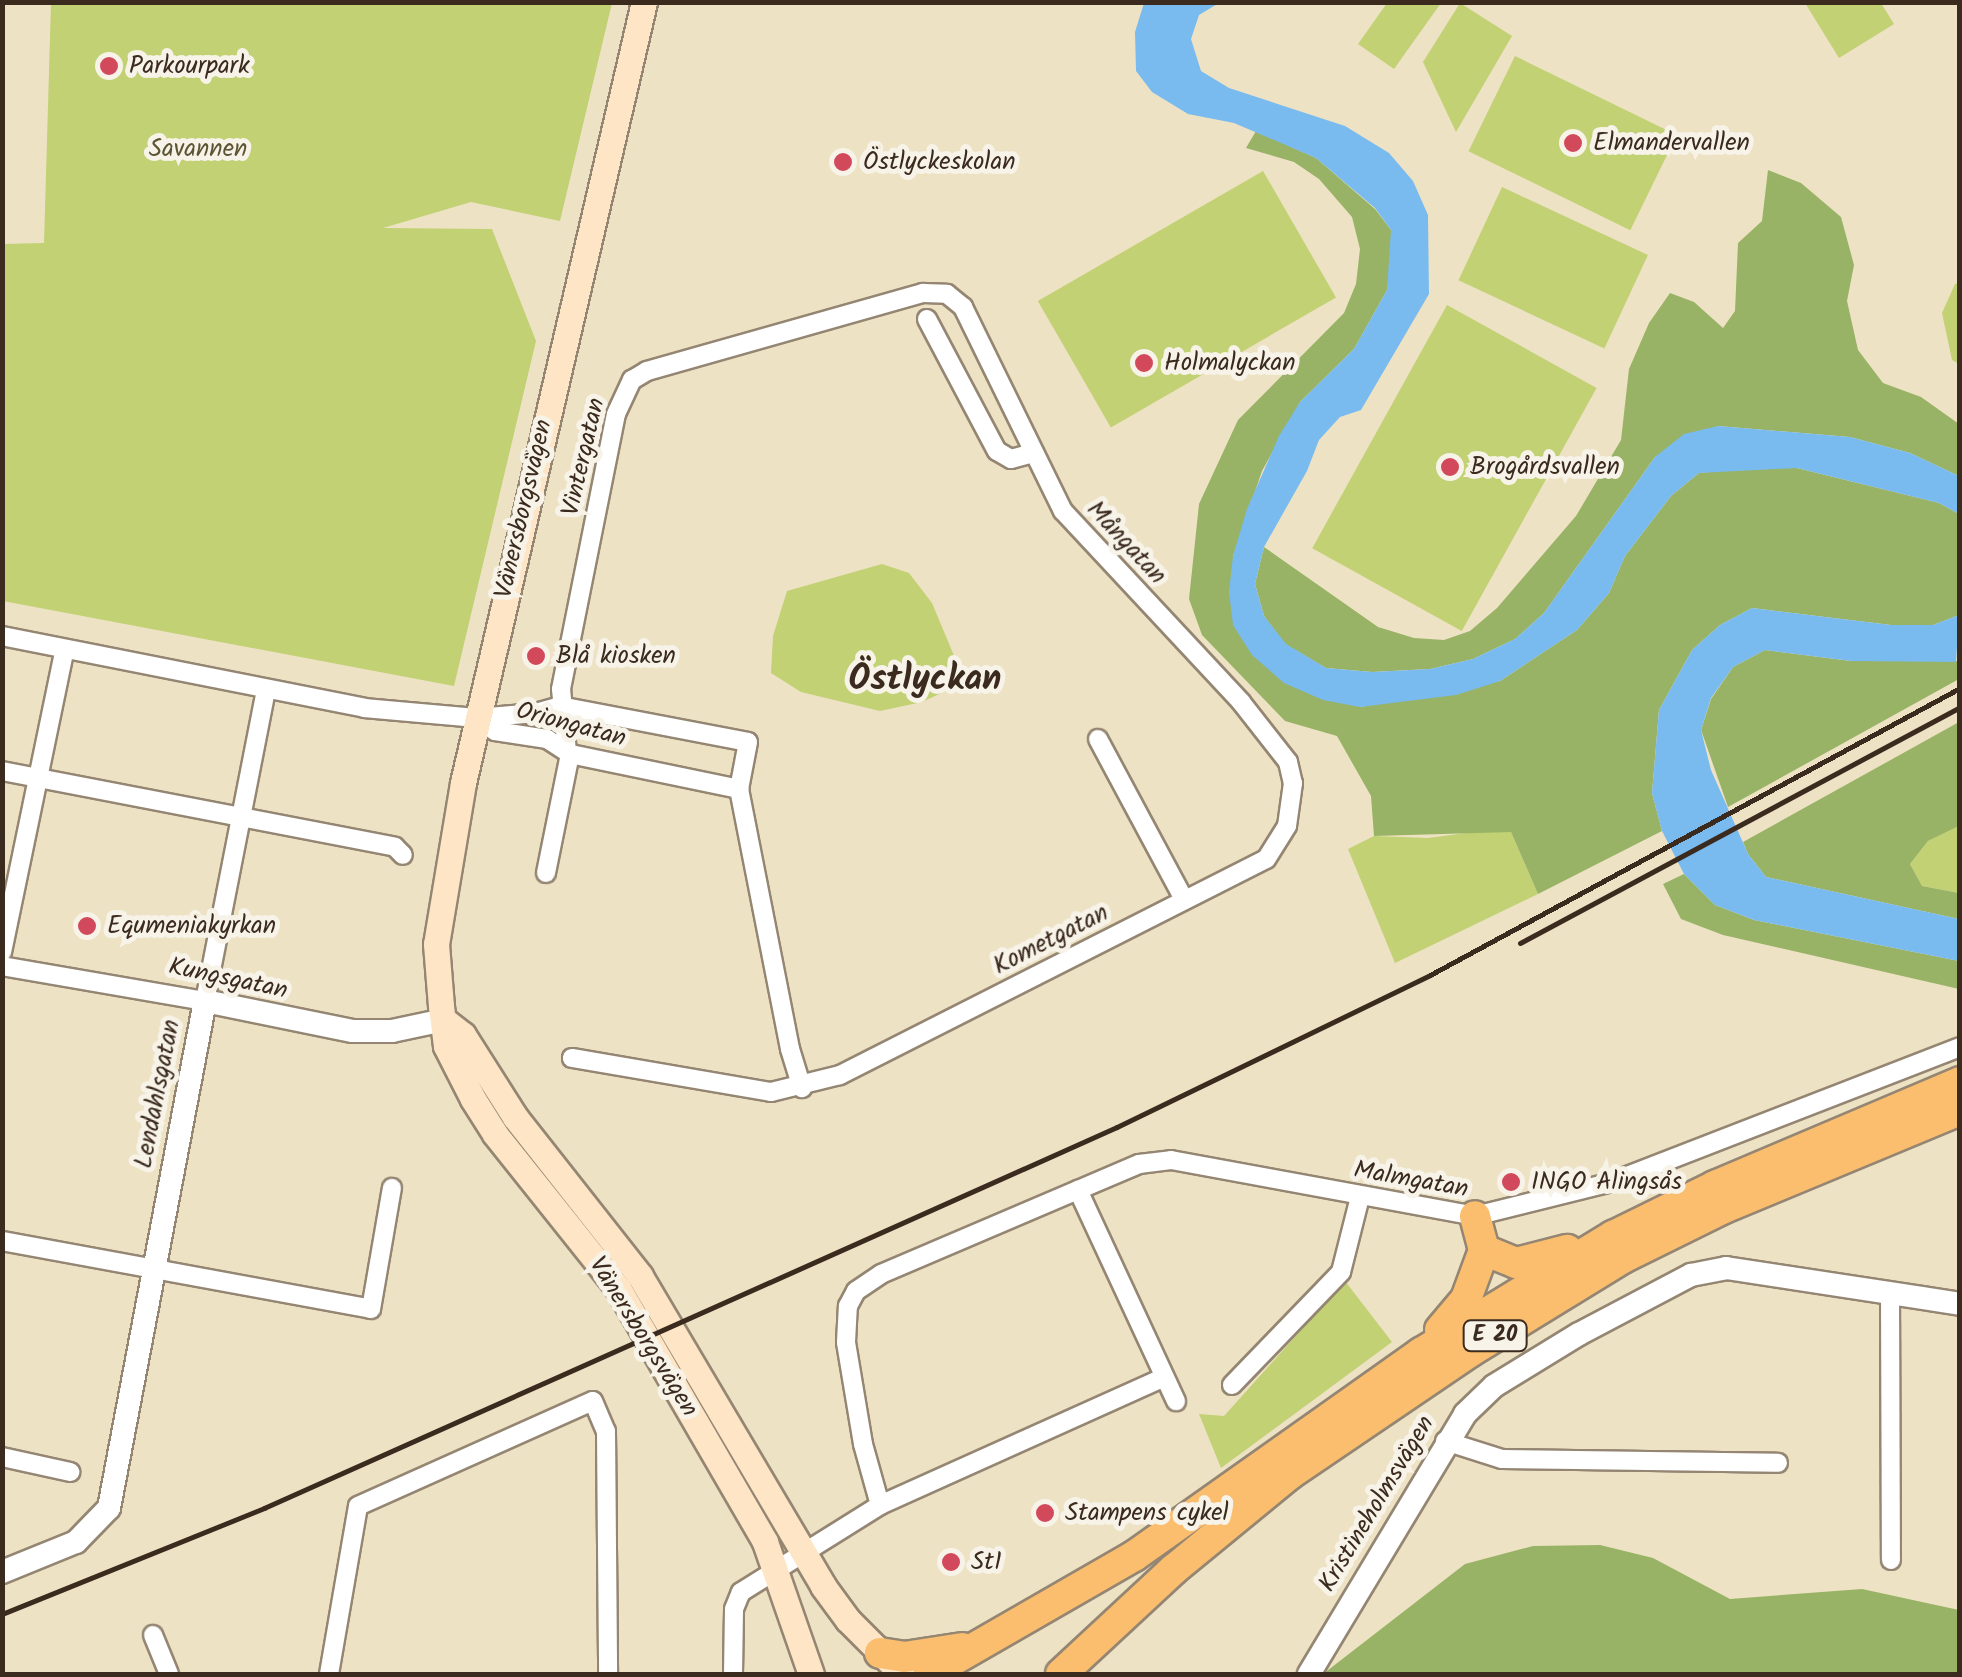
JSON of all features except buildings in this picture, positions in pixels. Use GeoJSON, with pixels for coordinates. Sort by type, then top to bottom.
{"type":"FeatureCollection","features":[{"type":"Feature","properties":{"kind":"highway","name":"E 20"},"geometry":{"type":"LineString","coordinates":[[929,1674],[1134,1556],[1421,1353],[1613,1236],[1714,1186],[1960,1082]]}},
{"type":"Feature","properties":{"kind":"highway","name":"E 20"},"geometry":{"type":"LineString","coordinates":[[1061,1674],[1174,1570],[1290,1474],[1471,1351],[1624,1258],[1722,1209],[1960,1110]]}},
{"type":"Feature","properties":{"kind":"highway"},"geometry":{"type":"LineString","coordinates":[[1421,1353],[1466,1299],[1484,1250],[1476,1216]]}},
{"type":"Feature","properties":{"kind":"highway"},"geometry":{"type":"LineString","coordinates":[[1484,1250],[1516,1263],[1613,1236]]}},
{"type":"Feature","properties":{"kind":"highway"},"geometry":{"type":"LineString","coordinates":[[880,1653],[904,1657],[980,1646]]}},
{"type":"Feature","properties":{"kind":"main road","name":"Vänersborgsvägen"},"geometry":{"type":"LineString","coordinates":[[644,2],[477,718],[436,944],[446,1046],[495,1134],[588,1248],[640,1322],[766,1542],[810,1674]]}},
{"type":"Feature","properties":{"kind":"main road","name":"Vänersborgsvägen"},"geometry":{"type":"LineString","coordinates":[[444,1020],[463,1035],[515,1117],[640,1276],[804,1554],[848,1620],[902,1674]]}},
{"type":"Feature","properties":{"kind":"street","name":"Vintergatan"},"geometry":{"type":"LineString","coordinates":[[569,753],[560,706],[616,414],[632,380],[647,371],[922,293],[947,294]]}},
{"type":"Feature","properties":{"kind":"street","name":"Mångatan"},"geometry":{"type":"LineString","coordinates":[[947,294],[963,307],[1063,510],[1241,702],[1288,762],[1293,804]]}},
{"type":"Feature","properties":{"kind":"street"},"geometry":{"type":"LineString","coordinates":[[927,319],[997,451],[1011,459],[1034,453]]}},
{"type":"Feature","properties":{"kind":"street"},"geometry":{"type":"LineString","coordinates":[[2,636],[266,691],[402,713],[477,718]]}},
{"type":"Feature","properties":{"kind":"street"},"geometry":{"type":"LineString","coordinates":[[2,952],[64,649]]}},
{"type":"Feature","properties":{"kind":"street","name":"Lendahlsgatan"},"geometry":{"type":"LineString","coordinates":[[2,1572],[76,1542],[109,1508],[266,691]]}},
{"type":"Feature","properties":{"kind":"street","name":"Oriongatan"},"geometry":{"type":"LineString","coordinates":[[477,718],[536,713],[560,706],[748,742],[738,789],[802,1088]]}},
{"type":"Feature","properties":{"kind":"street","name":"Oriongatan"},"geometry":{"type":"LineString","coordinates":[[477,718],[494,731],[547,739],[569,753],[738,789]]}},
{"type":"Feature","properties":{"kind":"street"},"geometry":{"type":"LineString","coordinates":[[1098,739],[1181,894]]}},
{"type":"Feature","properties":{"kind":"street"},"geometry":{"type":"LineString","coordinates":[[546,873],[569,753]]}},
{"type":"Feature","properties":{"kind":"street"},"geometry":{"type":"LineString","coordinates":[[2,770],[396,847],[403,855]]}},
{"type":"Feature","properties":{"kind":"street","name":"Kometgatan"},"geometry":{"type":"LineString","coordinates":[[572,1058],[748,1090],[802,1088],[840,1075],[1266,859],[1281,840],[1293,804]]}},
{"type":"Feature","properties":{"kind":"street","name":"Kungsgatan"},"geometry":{"type":"LineString","coordinates":[[2,966],[353,1031],[392,1031],[444,1020]]}},
{"type":"Feature","properties":{"kind":"street","name":"Malmgatan"},"geometry":{"type":"LineString","coordinates":[[880,1505],[863,1444],[846,1342],[848,1306],[856,1291],[881,1274],[1078,1190],[1140,1164],[1171,1160],[1476,1216],[1612,1182],[1960,1048]]}},
{"type":"Feature","properties":{"kind":"street"},"geometry":{"type":"LineString","coordinates":[[2,1241],[371,1309],[392,1188]]}},
{"type":"Feature","properties":{"kind":"street"},"geometry":{"type":"LineString","coordinates":[[1078,1190],[1162,1378],[1176,1401]]}},
{"type":"Feature","properties":{"kind":"street"},"geometry":{"type":"LineString","coordinates":[[1232,1385],[1341,1272],[1360,1197]]}},
{"type":"Feature","properties":{"kind":"street","name":"Kristineholmsvägen"},"geometry":{"type":"LineString","coordinates":[[1309,1674],[1445,1441],[1465,1414],[1494,1386],[1579,1334],[1691,1274],[1726,1268],[1960,1304]]}},
{"type":"Feature","properties":{"kind":"street"},"geometry":{"type":"LineString","coordinates":[[1890,1294],[1891,1560]]}},
{"type":"Feature","properties":{"kind":"street"},"geometry":{"type":"LineString","coordinates":[[733,1674],[734,1609],[741,1592],[880,1505],[1162,1378]]}},
{"type":"Feature","properties":{"kind":"street"},"geometry":{"type":"LineString","coordinates":[[329,1674],[358,1506],[593,1401],[606,1431],[608,1674]]}},
{"type":"Feature","properties":{"kind":"street"},"geometry":{"type":"LineString","coordinates":[[1445,1441],[1502,1459],[1778,1463]]}},
{"type":"Feature","properties":{"kind":"street"},"geometry":{"type":"LineString","coordinates":[[2,1457],[70,1472]]}},
{"type":"Feature","properties":{"kind":"street"},"geometry":{"type":"LineString","coordinates":[[153,1635],[169,1674]]}},
{"type":"Feature","properties":{"kind":"green space","name":"Savannen"},"geometry":{"type":"Polygon","coordinates":[[[51,3],[612,3],[560,221],[471,202],[383,228],[492,229],[536,341],[454,686],[3,601],[3,244],[44,243],[51,3]]]}},
{"type":"Feature","properties":{"kind":"green space"},"geometry":{"type":"Polygon","coordinates":[[[1387,3],[1441,3],[1394,69],[1358,44],[1387,3]]]}},
{"type":"Feature","properties":{"kind":"green space"},"geometry":{"type":"Polygon","coordinates":[[[1460,3],[1512,36],[1456,132],[1423,62],[1460,3]]]}},
{"type":"Feature","properties":{"kind":"green space"},"geometry":{"type":"Polygon","coordinates":[[[1805,3],[1881,3],[1894,24],[1839,58],[1805,3]]]}},
{"type":"Feature","properties":{"kind":"green space","name":"Elmandervallen"},"geometry":{"type":"Polygon","coordinates":[[[1515,56],[1677,135],[1630,230],[1469,151],[1515,56]]]}},
{"type":"Feature","properties":{"kind":"green space"},"geometry":{"type":"Polygon","coordinates":[[[1256,131],[1316,158],[1375,209],[1391,230],[1392,265],[1387,290],[1354,349],[1300,402],[1262,471],[1233,556],[1233,625],[1360,707],[1500,681],[1577,630],[1609,593],[1625,556],[1671,496],[1699,473],[1743,468],[1797,468],[1939,503],[1959,514],[1959,615],[1933,625],[1891,625],[1752,608],[1720,625],[1692,650],[1659,710],[1652,793],[1662,831],[1538,894],[1511,832],[1374,836],[1371,796],[1337,736],[1285,721],[1202,635],[1189,599],[1199,504],[1238,420],[1344,313],[1356,284],[1360,249],[1352,217],[1319,179],[1294,162],[1246,148],[1256,131]]]}},
{"type":"Feature","properties":{"kind":"green space"},"geometry":{"type":"Polygon","coordinates":[[[1768,170],[1801,183],[1841,217],[1854,265],[1847,301],[1858,350],[1883,383],[1921,397],[1959,424],[1959,476],[1910,453],[1850,437],[1718,426],[1655,457],[1544,613],[1515,639],[1473,659],[1430,669],[1372,672],[1326,668],[1285,644],[1264,616],[1255,584],[1264,547],[1378,627],[1414,638],[1444,640],[1470,631],[1497,608],[1576,516],[1621,440],[1629,369],[1649,323],[1670,293],[1694,302],[1723,328],[1735,311],[1738,243],[1762,221],[1768,170]]]}},
{"type":"Feature","properties":{"kind":"green space","name":"Holmalyckan"},"geometry":{"type":"Polygon","coordinates":[[[1263,171],[1336,297],[1111,427],[1038,301],[1263,171]]]}},
{"type":"Feature","properties":{"kind":"green space"},"geometry":{"type":"Polygon","coordinates":[[[1502,187],[1648,255],[1604,348],[1458,280],[1502,187]]]}},
{"type":"Feature","properties":{"kind":"green space"},"geometry":{"type":"Polygon","coordinates":[[[1960,283],[1959,364],[1952,360],[1942,313],[1955,284],[1960,283]]]}},
{"type":"Feature","properties":{"kind":"green space","name":"Brogårdsvallen"},"geometry":{"type":"Polygon","coordinates":[[[1447,305],[1597,388],[1462,631],[1312,548],[1447,305]]]}},
{"type":"Feature","properties":{"kind":"green space"},"geometry":{"type":"Polygon","coordinates":[[[882,564],[909,573],[932,603],[965,682],[922,702],[880,711],[801,692],[771,673],[773,636],[787,591],[882,564]]]}},
{"type":"Feature","properties":{"kind":"green space"},"geometry":{"type":"Polygon","coordinates":[[[1765,650],[1851,661],[1959,661],[1959,679],[1728,807],[1701,730],[1711,699],[1733,667],[1765,650]]]}},
{"type":"Feature","properties":{"kind":"green space"},"geometry":{"type":"Polygon","coordinates":[[[1959,722],[1959,826],[1928,841],[1910,864],[1922,886],[1959,893],[1959,919],[1766,877],[1748,854],[1743,842],[1959,722]]]}},
{"type":"Feature","properties":{"kind":"green space"},"geometry":{"type":"Polygon","coordinates":[[[1959,826],[1959,893],[1922,886],[1910,864],[1928,841],[1959,826]]]}},
{"type":"Feature","properties":{"kind":"green space"},"geometry":{"type":"Polygon","coordinates":[[[1489,830],[1511,832],[1538,894],[1395,963],[1348,849],[1374,836],[1428,838],[1489,830]]]}},
{"type":"Feature","properties":{"kind":"green space"},"geometry":{"type":"Polygon","coordinates":[[[1684,874],[1715,905],[1754,920],[1959,961],[1959,989],[1723,935],[1681,919],[1663,884],[1684,874]]]}},
{"type":"Feature","properties":{"kind":"green space"},"geometry":{"type":"Polygon","coordinates":[[[1345,1281],[1392,1342],[1221,1468],[1199,1414],[1224,1416],[1345,1281]]]}},
{"type":"Feature","properties":{"kind":"green space"},"geometry":{"type":"Polygon","coordinates":[[[1600,1545],[1653,1558],[1730,1599],[1862,1589],[1959,1610],[1959,1674],[1323,1674],[1465,1564],[1533,1546],[1600,1545]]]}},
{"type":"Feature","properties":{"kind":"water"},"geometry":{"type":"Polygon","coordinates":[[[1144,3],[1219,3],[1199,15],[1191,39],[1201,71],[1229,88],[1345,126],[1389,153],[1413,181],[1428,215],[1429,294],[1361,410],[1340,417],[1319,440],[1307,471],[1264,547],[1255,584],[1264,616],[1286,644],[1326,668],[1372,672],[1430,669],[1473,659],[1515,639],[1544,613],[1655,457],[1684,434],[1718,426],[1850,437],[1910,453],[1959,476],[1959,514],[1939,503],[1797,468],[1699,473],[1671,496],[1625,556],[1609,593],[1577,630],[1500,681],[1456,695],[1360,707],[1323,700],[1284,683],[1252,655],[1233,625],[1229,592],[1233,556],[1247,509],[1279,436],[1300,402],[1354,349],[1387,290],[1391,230],[1375,208],[1316,158],[1234,123],[1188,114],[1152,92],[1136,71],[1135,32],[1144,3]]]}},
{"type":"Feature","properties":{"kind":"water"},"geometry":{"type":"Polygon","coordinates":[[[1752,608],[1891,625],[1933,625],[1959,615],[1956,662],[1851,661],[1765,650],[1733,667],[1711,698],[1701,730],[1711,770],[1748,854],[1766,877],[1959,919],[1959,961],[1754,920],[1715,905],[1684,874],[1662,831],[1652,793],[1659,710],[1692,650],[1720,625],[1752,608]]]}},
{"type":"Feature","properties":{"kind":"railway"},"geometry":{"type":"LineString","coordinates":[[2,1614],[264,1508],[1117,1127],[1430,975],[1960,688]]}},
{"type":"Feature","properties":{"kind":"railway"},"geometry":{"type":"LineString","coordinates":[[1520,943],[1960,707]]}},
{"type":"Feature","properties":{"kind":"place","name":"Parkourpark"},"geometry":{"type":"Point","coordinates":[109,66]}},
{"type":"Feature","properties":{"kind":"place","name":"Elmandervallen"},"geometry":{"type":"Point","coordinates":[1573,143]}},
{"type":"Feature","properties":{"kind":"place","name":"Östlyckeskolan"},"geometry":{"type":"Point","coordinates":[843,162]}},
{"type":"Feature","properties":{"kind":"place","name":"Holmalyckan"},"geometry":{"type":"Point","coordinates":[1144,363]}},
{"type":"Feature","properties":{"kind":"place","name":"Brogårdsvallen"},"geometry":{"type":"Point","coordinates":[1450,467]}},
{"type":"Feature","properties":{"kind":"place","name":"Blå kiosken"},"geometry":{"type":"Point","coordinates":[536,656]}},
{"type":"Feature","properties":{"kind":"place","name":"Equmeniakyrkan"},"geometry":{"type":"Point","coordinates":[87,926]}},
{"type":"Feature","properties":{"kind":"place","name":"INGO Alingsås"},"geometry":{"type":"Point","coordinates":[1511,1182]}},
{"type":"Feature","properties":{"kind":"place","name":"Stampens cykel"},"geometry":{"type":"Point","coordinates":[1045,1513]}},
{"type":"Feature","properties":{"kind":"place","name":"St1"},"geometry":{"type":"Point","coordinates":[951,1562]}},
{"type":"Feature","properties":{"kind":"district","name":"Östlyckan"},"geometry":{"type":"Point","coordinates":[925,680]}}]}
